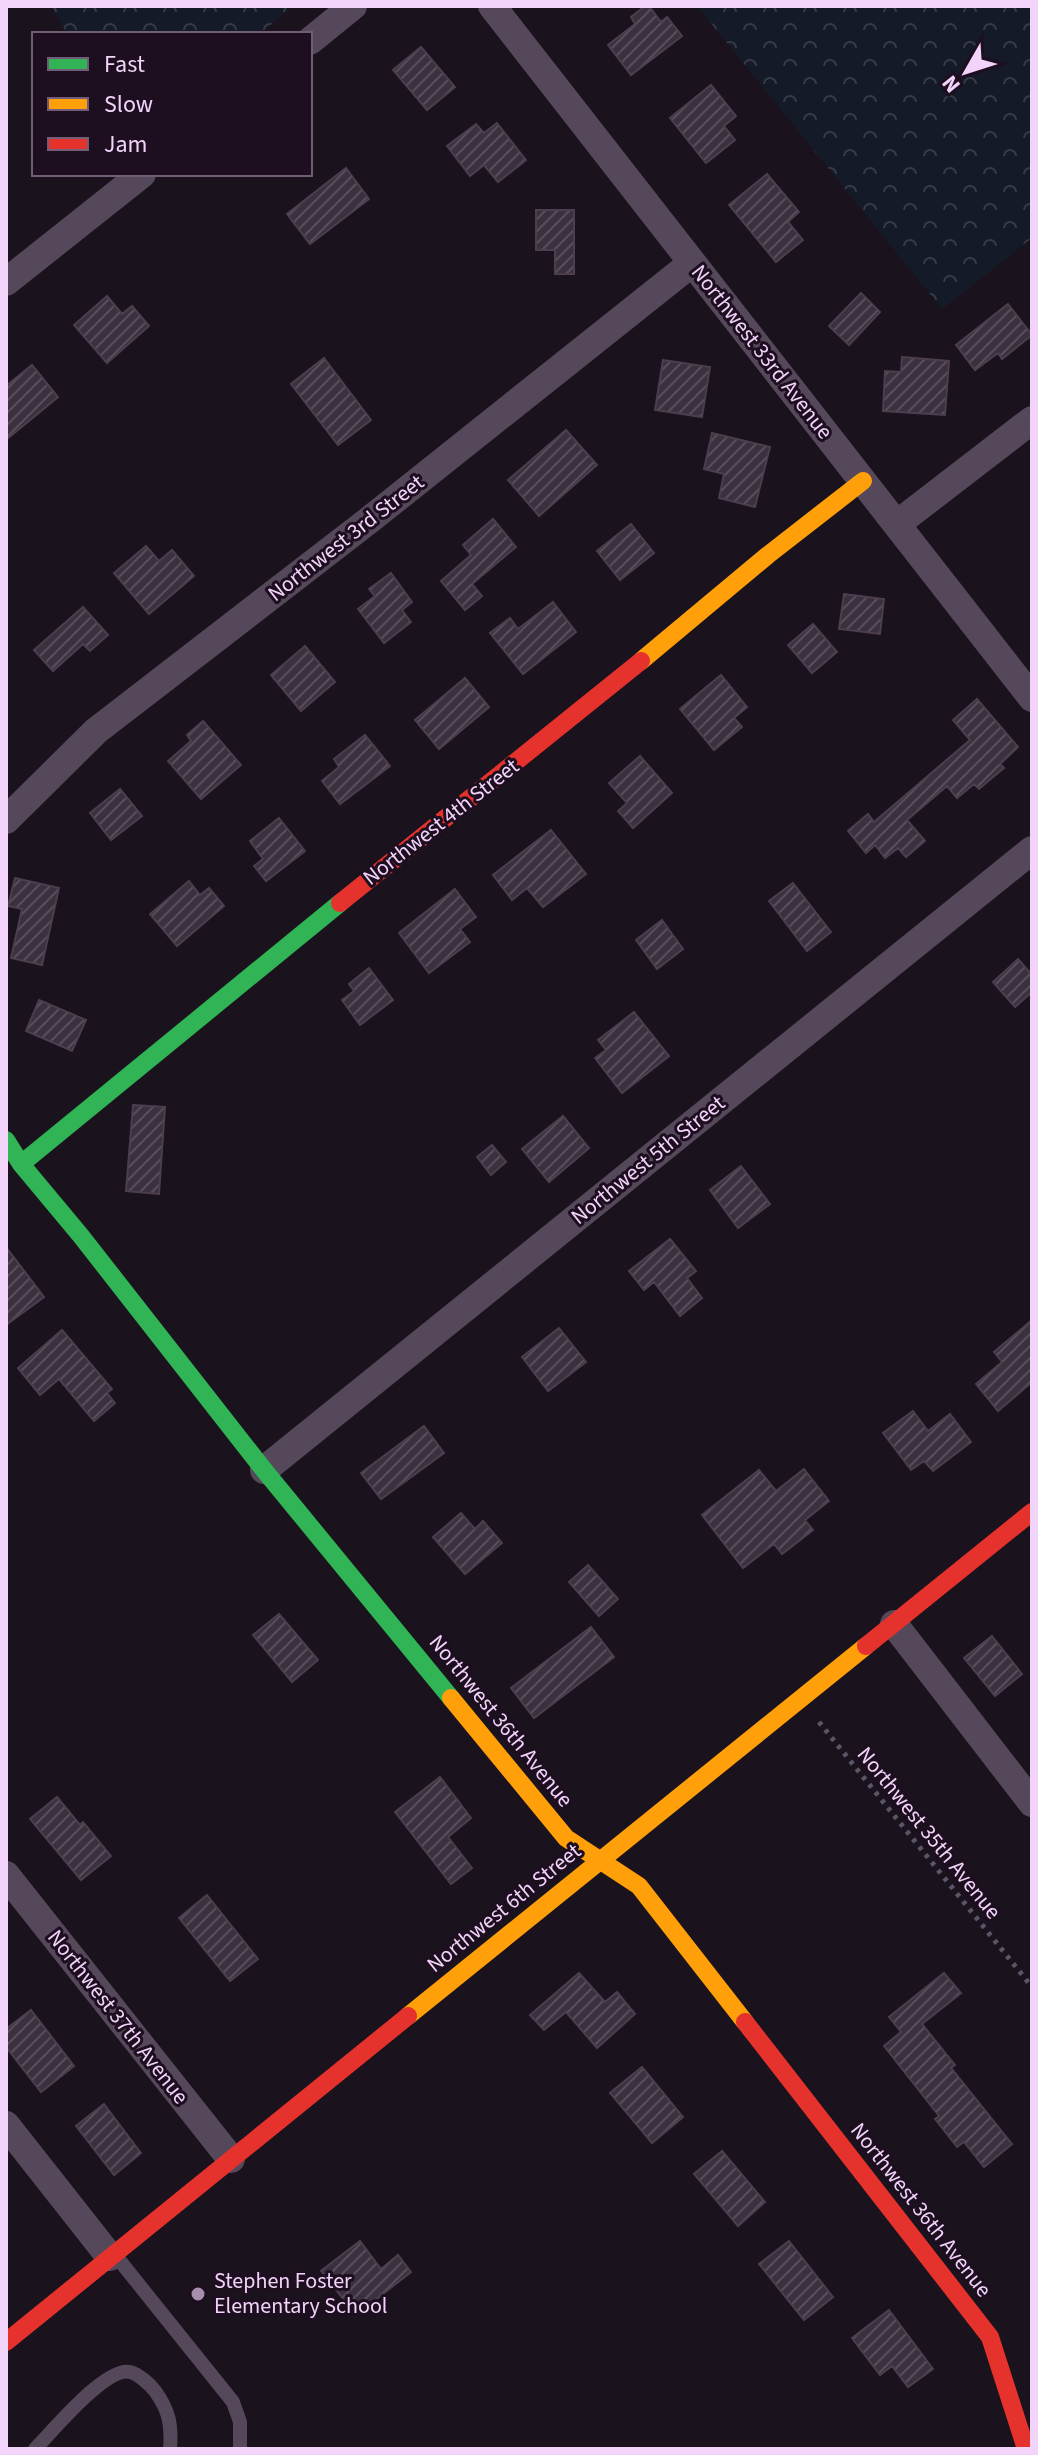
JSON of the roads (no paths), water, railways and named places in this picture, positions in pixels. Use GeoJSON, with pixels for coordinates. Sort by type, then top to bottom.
{"type":"FeatureCollection","features":[{"type":"Feature","properties":{"kind":"street"},"geometry":{"type":"LineString","coordinates":[[312,39],[353,6]]}},
{"type":"Feature","properties":{"kind":"street","name":"Northwest 33rd Avenue"},"geometry":{"type":"LineString","coordinates":[[492,6],[1032,698]]}},
{"type":"Feature","properties":{"kind":"street"},"geometry":{"type":"LineString","coordinates":[[6,282],[139,176]]}},
{"type":"Feature","properties":{"kind":"street","name":"Northwest 3rd Street"},"geometry":{"type":"LineString","coordinates":[[6,820],[96,731],[381,511],[692,263]]}},
{"type":"Feature","properties":{"kind":"street"},"geometry":{"type":"LineString","coordinates":[[897,524],[1032,420]]}},
{"type":"Feature","properties":{"kind":"street","name":"Northwest 4th Street"},"geometry":{"type":"LineString","coordinates":[[21,1164],[863,481]]}},
{"type":"Feature","properties":{"kind":"street","name":"Northwest 5th Street"},"geometry":{"type":"LineString","coordinates":[[264,1470],[1032,850]]}},
{"type":"Feature","properties":{"kind":"street","name":"Northwest 36th Avenue"},"geometry":{"type":"LineString","coordinates":[[6,1140],[21,1164],[264,1470],[566,1838],[639,1886],[990,2337],[1026,2449]]}},
{"type":"Feature","properties":{"kind":"street","name":"Northwest 6th Street"},"geometry":{"type":"LineString","coordinates":[[6,2342],[1032,1512]]}},
{"type":"Feature","properties":{"kind":"street"},"geometry":{"type":"LineString","coordinates":[[894,1624],[1032,1803]]}},
{"type":"Feature","properties":{"kind":"street","name":"Northwest 37th Avenue"},"geometry":{"type":"LineString","coordinates":[[6,1875],[231,2159]]}},
{"type":"Feature","properties":{"kind":"street"},"geometry":{"type":"LineString","coordinates":[[6,2125],[112,2256]]}},
{"type":"Feature","properties":{"kind":"lane"},"geometry":{"type":"LineString","coordinates":[[112,2256],[233,2402],[240,2422],[240,2449]]}},
{"type":"Feature","properties":{"kind":"lane"},"geometry":{"type":"LineString","coordinates":[[35,2449],[103,2380],[121,2372],[131,2372],[152,2387],[167,2409],[170,2449]]}},
{"type":"Feature","properties":{"kind":"place","name":"Stephen Foster Elementary School"},"geometry":{"type":"Point","coordinates":[198,2294]}}]}
